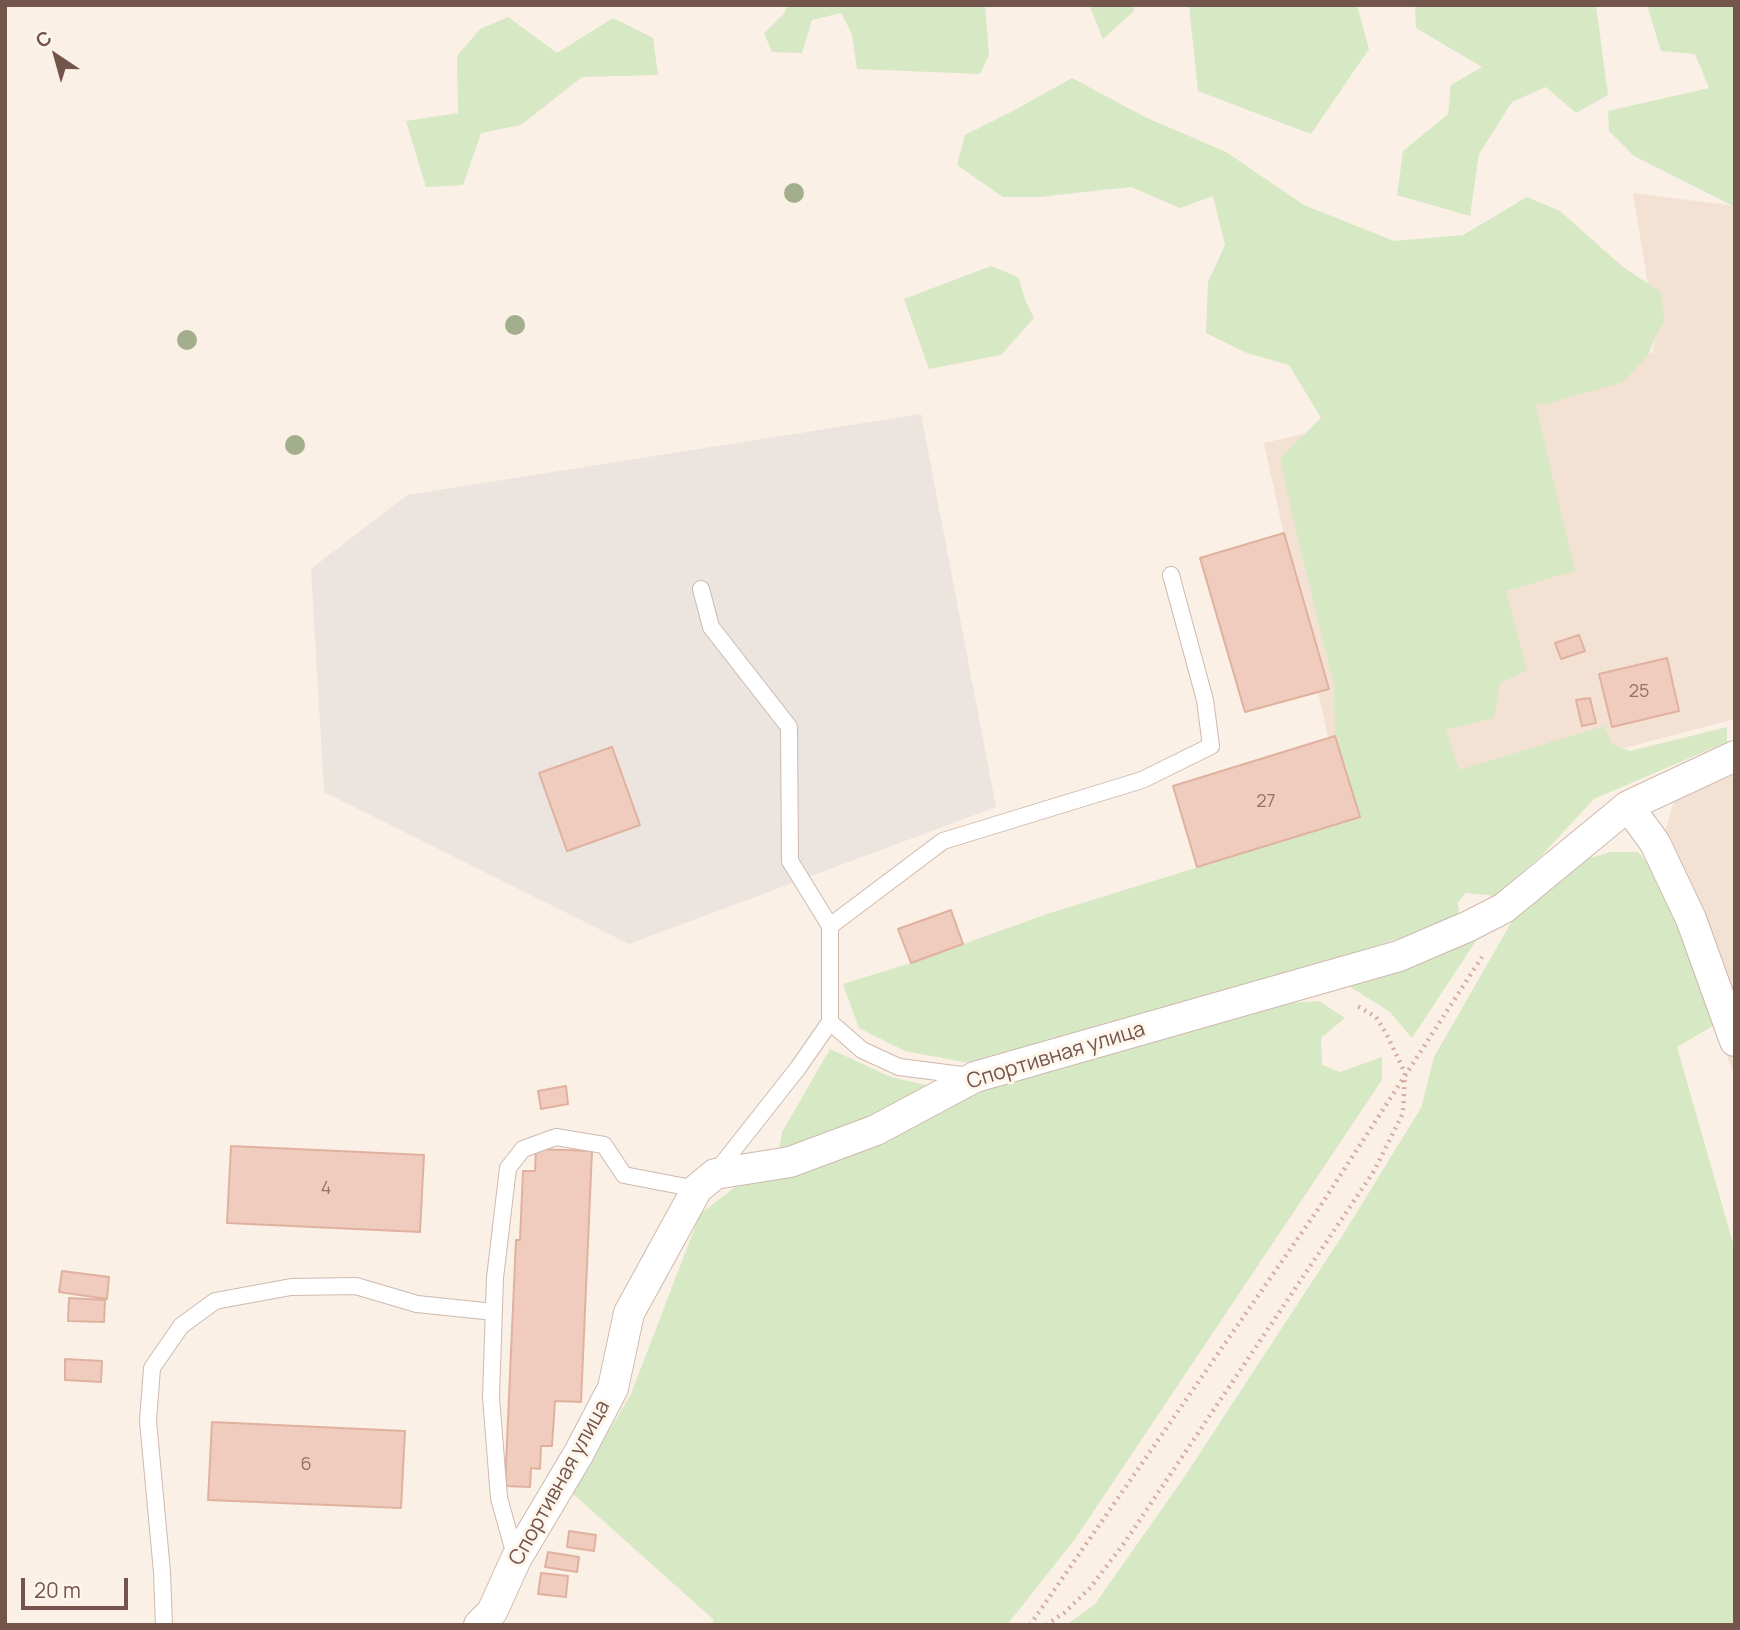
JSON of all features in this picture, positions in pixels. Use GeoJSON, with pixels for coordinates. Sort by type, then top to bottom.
{"type":"FeatureCollection","features":[{"type":"Feature","properties":{"kind":"street","name":"Спортивная улица"},"geometry":{"type":"LineString","coordinates":[[479,1625],[492,1612],[516,1559],[579,1453],[613,1388],[629,1313],[706,1181],[790,1162],[876,1130],[975,1077],[1399,956],[1504,908],[1628,806],[1735,756]]}},
{"type":"Feature","properties":{"kind":"street"},"geometry":{"type":"LineString","coordinates":[[1628,806],[1654,844],[1691,919],[1735,1041]]}},
{"type":"Feature","properties":{"kind":"lane"},"geometry":{"type":"LineString","coordinates":[[830,926],[943,841],[1142,780],[1211,746],[1205,700],[1171,575]]}},
{"type":"Feature","properties":{"kind":"lane"},"geometry":{"type":"LineString","coordinates":[[516,1559],[499,1498],[491,1398],[495,1278],[508,1168],[523,1149],[556,1137],[604,1145],[624,1175],[706,1181],[798,1068],[831,1022],[830,926],[790,861],[789,727],[711,627],[701,589]]}},
{"type":"Feature","properties":{"kind":"lane"},"geometry":{"type":"LineString","coordinates":[[831,1022],[862,1050],[899,1067],[975,1077]]}},
{"type":"Feature","properties":{"kind":"lane"},"geometry":{"type":"LineString","coordinates":[[164,1625],[162,1572],[148,1421],[152,1368],[181,1326],[215,1301],[291,1287],[356,1286],[417,1304],[494,1312]]}},
{"type":"Feature","properties":{"kind":"path"},"geometry":{"type":"LineString","coordinates":[[1030,1625],[1323,1202],[1478,964],[1504,908]]}},
{"type":"Feature","properties":{"kind":"path"},"geometry":{"type":"LineString","coordinates":[[1046,1625],[1064,1613],[1090,1588],[1125,1542],[1374,1171],[1403,1113],[1405,1073],[1387,1033],[1376,1017],[1353,1004]]}},
{"type":"Feature","properties":{"kind":"shaded area"},"geometry":{"type":"Polygon","coordinates":[[[1633,193],[1735,206],[1735,719],[1346,821],[1264,443],[1652,353],[1656,336],[1633,193]]]}},
{"type":"Feature","properties":{"kind":"shaded area"},"geometry":{"type":"Polygon","coordinates":[[[921,414],[996,807],[629,944],[324,792],[311,569],[407,495],[921,414]]]}},
{"type":"Feature","properties":{"kind":"shaded area"},"geometry":{"type":"Polygon","coordinates":[[[1735,770],[1735,1077],[1654,870],[1679,783],[1735,770]]]}},
{"type":"Feature","properties":{"kind":"green space"},"geometry":{"type":"Polygon","coordinates":[[[788,5],[985,5],[989,55],[980,74],[857,69],[852,34],[841,13],[812,20],[802,53],[772,52],[764,33],[783,15],[788,5]]]}},
{"type":"Feature","properties":{"kind":"green space"},"geometry":{"type":"Polygon","coordinates":[[[1089,5],[1134,5],[1134,11],[1103,39],[1089,5]]]}},
{"type":"Feature","properties":{"kind":"green space"},"geometry":{"type":"Polygon","coordinates":[[[1189,5],[1357,5],[1369,49],[1311,134],[1198,91],[1189,5]]]}},
{"type":"Feature","properties":{"kind":"green space"},"geometry":{"type":"Polygon","coordinates":[[[1415,5],[1596,5],[1608,95],[1576,113],[1546,87],[1512,102],[1479,154],[1470,216],[1397,195],[1403,151],[1448,114],[1451,85],[1482,67],[1416,28],[1415,5]]]}},
{"type":"Feature","properties":{"kind":"green space"},"geometry":{"type":"Polygon","coordinates":[[[1647,5],[1735,5],[1735,207],[1634,156],[1609,131],[1608,111],[1709,88],[1695,54],[1661,51],[1647,5]]]}},
{"type":"Feature","properties":{"kind":"green space"},"geometry":{"type":"Polygon","coordinates":[[[508,17],[557,53],[613,18],[653,38],[658,75],[582,77],[521,125],[481,133],[463,185],[426,187],[406,121],[458,113],[457,56],[480,29],[508,17]]]}},
{"type":"Feature","properties":{"kind":"green space"},"geometry":{"type":"Polygon","coordinates":[[[1072,78],[1145,117],[1226,152],[1304,205],[1394,241],[1463,235],[1527,197],[1560,211],[1623,267],[1661,292],[1664,322],[1648,355],[1623,382],[1542,405],[1535,403],[1575,571],[1506,591],[1527,671],[1500,683],[1494,718],[1446,730],[1459,770],[1604,726],[1612,744],[1630,751],[1727,727],[1727,742],[1594,799],[1541,856],[1495,896],[1466,893],[1458,902],[1459,919],[1245,988],[974,1064],[905,1051],[859,1028],[843,984],[911,963],[1047,914],[1360,817],[1335,736],[1334,686],[1280,458],[1321,418],[1289,365],[1247,353],[1206,333],[1208,282],[1225,245],[1213,196],[1180,208],[1131,187],[1039,197],[1003,197],[957,165],[965,135],[1072,78]]]}},
{"type":"Feature","properties":{"kind":"green space"},"geometry":{"type":"Polygon","coordinates":[[[991,266],[1018,277],[1034,318],[1001,355],[929,369],[904,299],[991,266]]]}},
{"type":"Feature","properties":{"kind":"green space"},"geometry":{"type":"Polygon","coordinates":[[[1611,852],[1638,852],[1654,870],[1701,973],[1718,1023],[1677,1047],[1735,1250],[1735,1625],[1066,1625],[1095,1604],[1183,1479],[1344,1233],[1421,1108],[1434,1057],[1516,914],[1579,861],[1611,852]]]}},
{"type":"Feature","properties":{"kind":"green space"},"geometry":{"type":"Polygon","coordinates":[[[1481,933],[1412,1038],[1390,1012],[1341,981],[1481,933]]]}},
{"type":"Feature","properties":{"kind":"green space"},"geometry":{"type":"Polygon","coordinates":[[[1319,1001],[1345,1018],[1321,1038],[1322,1065],[1340,1072],[1382,1057],[1382,1080],[1075,1539],[1007,1625],[713,1625],[713,1619],[572,1493],[631,1394],[700,1214],[738,1185],[990,1085],[1268,1004],[1319,1001]]]}},
{"type":"Feature","properties":{"kind":"green space"},"geometry":{"type":"Polygon","coordinates":[[[830,1049],[891,1077],[925,1085],[901,1105],[779,1150],[782,1132],[830,1049]]]}},
{"type":"Feature","properties":{"kind":"building"},"geometry":{"type":"Polygon","coordinates":[[[1284,533],[1329,689],[1245,712],[1200,558],[1284,533]]]}},
{"type":"Feature","properties":{"kind":"building"},"geometry":{"type":"Polygon","coordinates":[[[1579,635],[1585,651],[1561,659],[1555,643],[1579,635]]]}},
{"type":"Feature","properties":{"kind":"building"},"geometry":{"type":"Polygon","coordinates":[[[1667,658],[1679,711],[1612,727],[1599,674],[1667,658]]]}},
{"type":"Feature","properties":{"kind":"building"},"geometry":{"type":"Polygon","coordinates":[[[1590,698],[1596,723],[1582,726],[1576,700],[1590,698]]]}},
{"type":"Feature","properties":{"kind":"building"},"geometry":{"type":"Polygon","coordinates":[[[1335,736],[1360,817],[1197,867],[1173,786],[1335,736]]]}},
{"type":"Feature","properties":{"kind":"building"},"geometry":{"type":"Polygon","coordinates":[[[612,747],[640,825],[567,851],[539,773],[612,747]]]}},
{"type":"Feature","properties":{"kind":"building"},"geometry":{"type":"Polygon","coordinates":[[[951,910],[963,944],[911,963],[898,929],[951,910]]]}},
{"type":"Feature","properties":{"kind":"building"},"geometry":{"type":"Polygon","coordinates":[[[566,1086],[568,1104],[541,1109],[538,1091],[566,1086]]]}},
{"type":"Feature","properties":{"kind":"building"},"geometry":{"type":"Polygon","coordinates":[[[231,1146],[424,1155],[420,1232],[227,1223],[231,1146]]]}},
{"type":"Feature","properties":{"kind":"building"},"geometry":{"type":"Polygon","coordinates":[[[536,1149],[592,1151],[581,1402],[555,1401],[552,1446],[541,1446],[540,1469],[531,1468],[530,1487],[505,1486],[516,1240],[520,1240],[523,1171],[535,1171],[536,1149]]]}},
{"type":"Feature","properties":{"kind":"building"},"geometry":{"type":"Polygon","coordinates":[[[62,1271],[109,1277],[107,1299],[59,1292],[62,1271]]]}},
{"type":"Feature","properties":{"kind":"building"},"geometry":{"type":"Polygon","coordinates":[[[69,1298],[105,1300],[104,1322],[68,1321],[69,1298]]]}},
{"type":"Feature","properties":{"kind":"building"},"geometry":{"type":"Polygon","coordinates":[[[65,1359],[102,1361],[101,1382],[65,1380],[65,1359]]]}},
{"type":"Feature","properties":{"kind":"building"},"geometry":{"type":"Polygon","coordinates":[[[212,1422],[405,1431],[401,1508],[208,1500],[212,1422]]]}},
{"type":"Feature","properties":{"kind":"building"},"geometry":{"type":"Polygon","coordinates":[[[569,1531],[596,1535],[594,1551],[567,1547],[569,1531]]]}},
{"type":"Feature","properties":{"kind":"building"},"geometry":{"type":"Polygon","coordinates":[[[548,1552],[579,1557],[577,1572],[545,1567],[548,1552]]]}},
{"type":"Feature","properties":{"kind":"building"},"geometry":{"type":"Polygon","coordinates":[[[541,1573],[568,1576],[566,1597],[538,1594],[541,1573]]]}}]}
